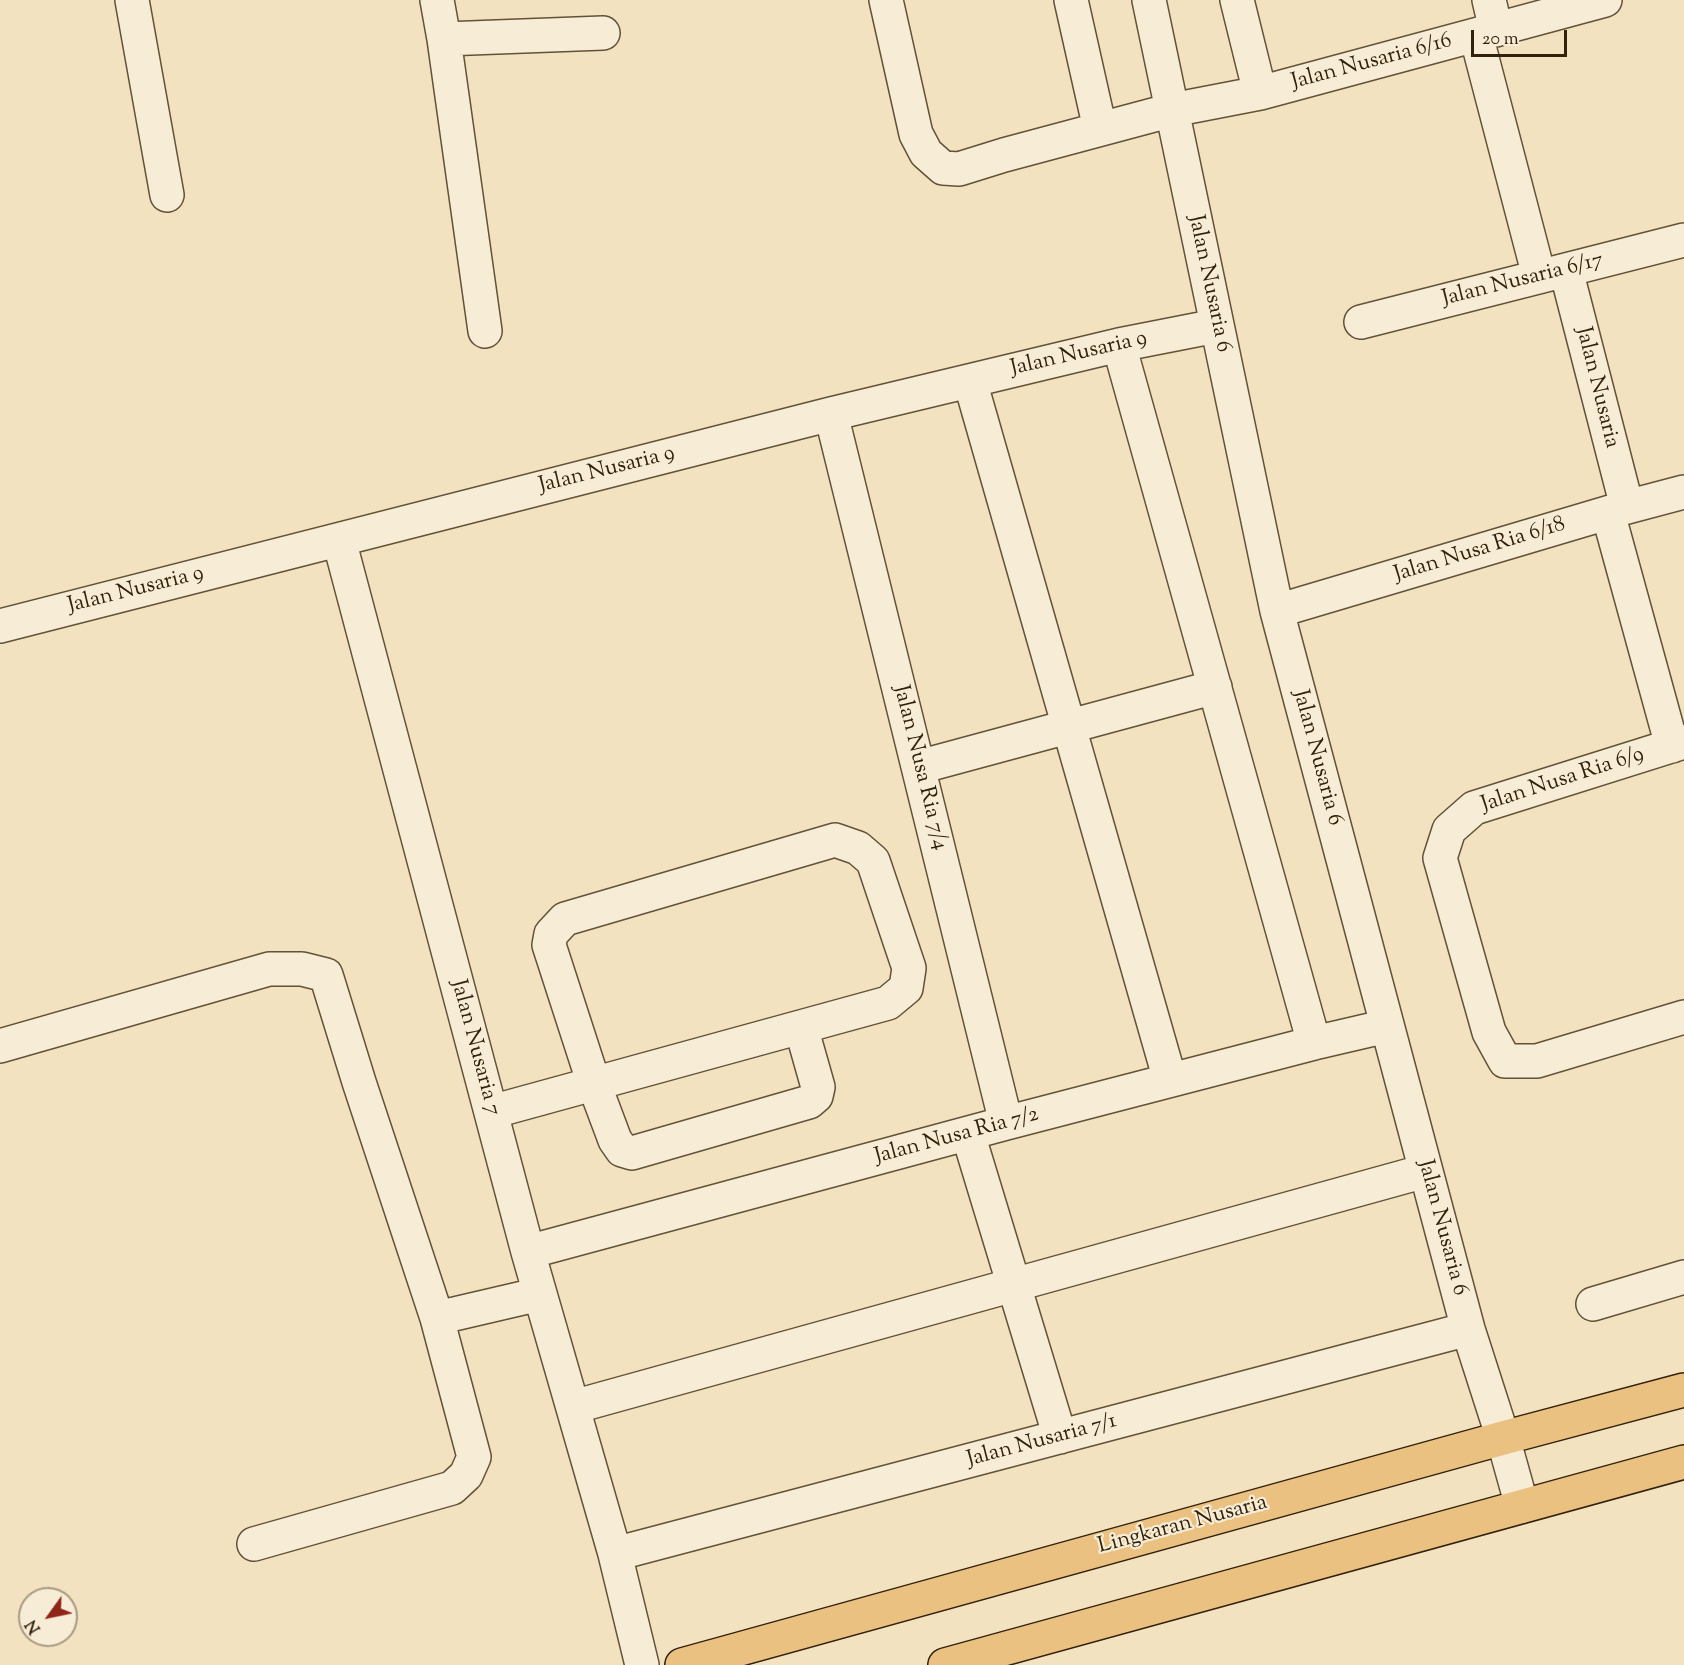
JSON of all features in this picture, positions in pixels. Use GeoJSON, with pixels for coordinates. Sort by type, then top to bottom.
{"type":"FeatureCollection","features":[{"type":"Feature","properties":{"kind":"main road","name":"Lingkaran Nusaria"},"geometry":{"type":"LineString","coordinates":[[682,1665],[1684,1390]]}},
{"type":"Feature","properties":{"kind":"main road"},"geometry":{"type":"LineString","coordinates":[[945,1665],[1684,1462]]}},
{"type":"Feature","properties":{"kind":"street"},"geometry":{"type":"LineString","coordinates":[[132,0],[167,195]]}},
{"type":"Feature","properties":{"kind":"street"},"geometry":{"type":"LineString","coordinates":[[436,0],[444,39],[485,331]]}},
{"type":"Feature","properties":{"kind":"street","name":"Jalan Nusaria 6/16"},"geometry":{"type":"LineString","coordinates":[[886,0],[916,134],[926,153],[944,168],[959,169],[1172,110],[1260,93],[1487,22],[1605,0]]}},
{"type":"Feature","properties":{"kind":"street"},"geometry":{"type":"LineString","coordinates":[[1071,0],[1100,129]]}},
{"type":"Feature","properties":{"kind":"street","name":"Jalan Nusaria 6"},"geometry":{"type":"LineString","coordinates":[[1149,0],[1277,611],[1468,1329],[1522,1506]]}},
{"type":"Feature","properties":{"kind":"street"},"geometry":{"type":"LineString","coordinates":[[1237,0],[1260,93]]}},
{"type":"Feature","properties":{"kind":"street","name":"Jalan Nusaria"},"geometry":{"type":"LineString","coordinates":[[1487,22],[1552,273],[1618,510],[1678,744]]}},
{"type":"Feature","properties":{"kind":"street"},"geometry":{"type":"LineString","coordinates":[[444,39],[603,33]]}},
{"type":"Feature","properties":{"kind":"street","name":"Jalan Nusaria 6/17"},"geometry":{"type":"LineString","coordinates":[[1361,322],[1684,240]]}},
{"type":"Feature","properties":{"kind":"street","name":"Jalan Nusaria 9"},"geometry":{"type":"LineString","coordinates":[[0,626],[831,414],[1119,345],[1216,326]]}},
{"type":"Feature","properties":{"kind":"street"},"geometry":{"type":"LineString","coordinates":[[1119,345],[1314,1043]]}},
{"type":"Feature","properties":{"kind":"street"},"geometry":{"type":"LineString","coordinates":[[970,381],[1170,1080]]}},
{"type":"Feature","properties":{"kind":"street","name":"Jalan Nusa Ria 7/4"},"geometry":{"type":"LineString","coordinates":[[831,414],[1006,1123]]}},
{"type":"Feature","properties":{"kind":"street","name":"Jalan Nusa Ria 6/18"},"geometry":{"type":"LineString","coordinates":[[1277,611],[1684,492]]}},
{"type":"Feature","properties":{"kind":"street","name":"Jalan Nusaria 7"},"geometry":{"type":"LineString","coordinates":[[339,540],[490,1112],[615,1554],[642,1665]]}},
{"type":"Feature","properties":{"kind":"street"},"geometry":{"type":"LineString","coordinates":[[919,767],[1215,687]]}},
{"type":"Feature","properties":{"kind":"street","name":"Jalan Nusa Ria 6/9"},"geometry":{"type":"LineString","coordinates":[[1678,744],[1474,808],[1449,830],[1440,858],[1489,1032],[1505,1061],[1537,1061],[1684,1017]]}},
{"type":"Feature","properties":{"kind":"street"},"geometry":{"type":"LineString","coordinates":[[490,1112],[594,1084],[888,1003],[906,988],[909,968],[873,861],[858,848],[835,840],[565,919],[550,934],[549,945],[594,1084],[615,1140],[622,1150],[632,1153],[809,1102],[816,1096],[818,1087],[801,1027]]}},
{"type":"Feature","properties":{"kind":"street"},"geometry":{"type":"LineString","coordinates":[[0,1046],[269,969],[302,969],[326,975],[437,1318],[474,1457],[466,1475],[452,1488],[254,1544]]}},
{"type":"Feature","properties":{"kind":"street","name":"Jalan Nusa Ria 7/2"},"geometry":{"type":"LineString","coordinates":[[528,1252],[1006,1123],[1387,1026]]}},
{"type":"Feature","properties":{"kind":"street"},"geometry":{"type":"LineString","coordinates":[[968,1134],[1060,1437]]}},
{"type":"Feature","properties":{"kind":"street"},"geometry":{"type":"LineString","coordinates":[[573,1407],[1425,1171]]}},
{"type":"Feature","properties":{"kind":"street"},"geometry":{"type":"LineString","coordinates":[[1593,1304],[1684,1277]]}},
{"type":"Feature","properties":{"kind":"street"},"geometry":{"type":"LineString","coordinates":[[437,1318],[540,1294]]}},
{"type":"Feature","properties":{"kind":"street","name":"Jalan Nusaria 7/1"},"geometry":{"type":"LineString","coordinates":[[615,1554],[1468,1329]]}}]}
